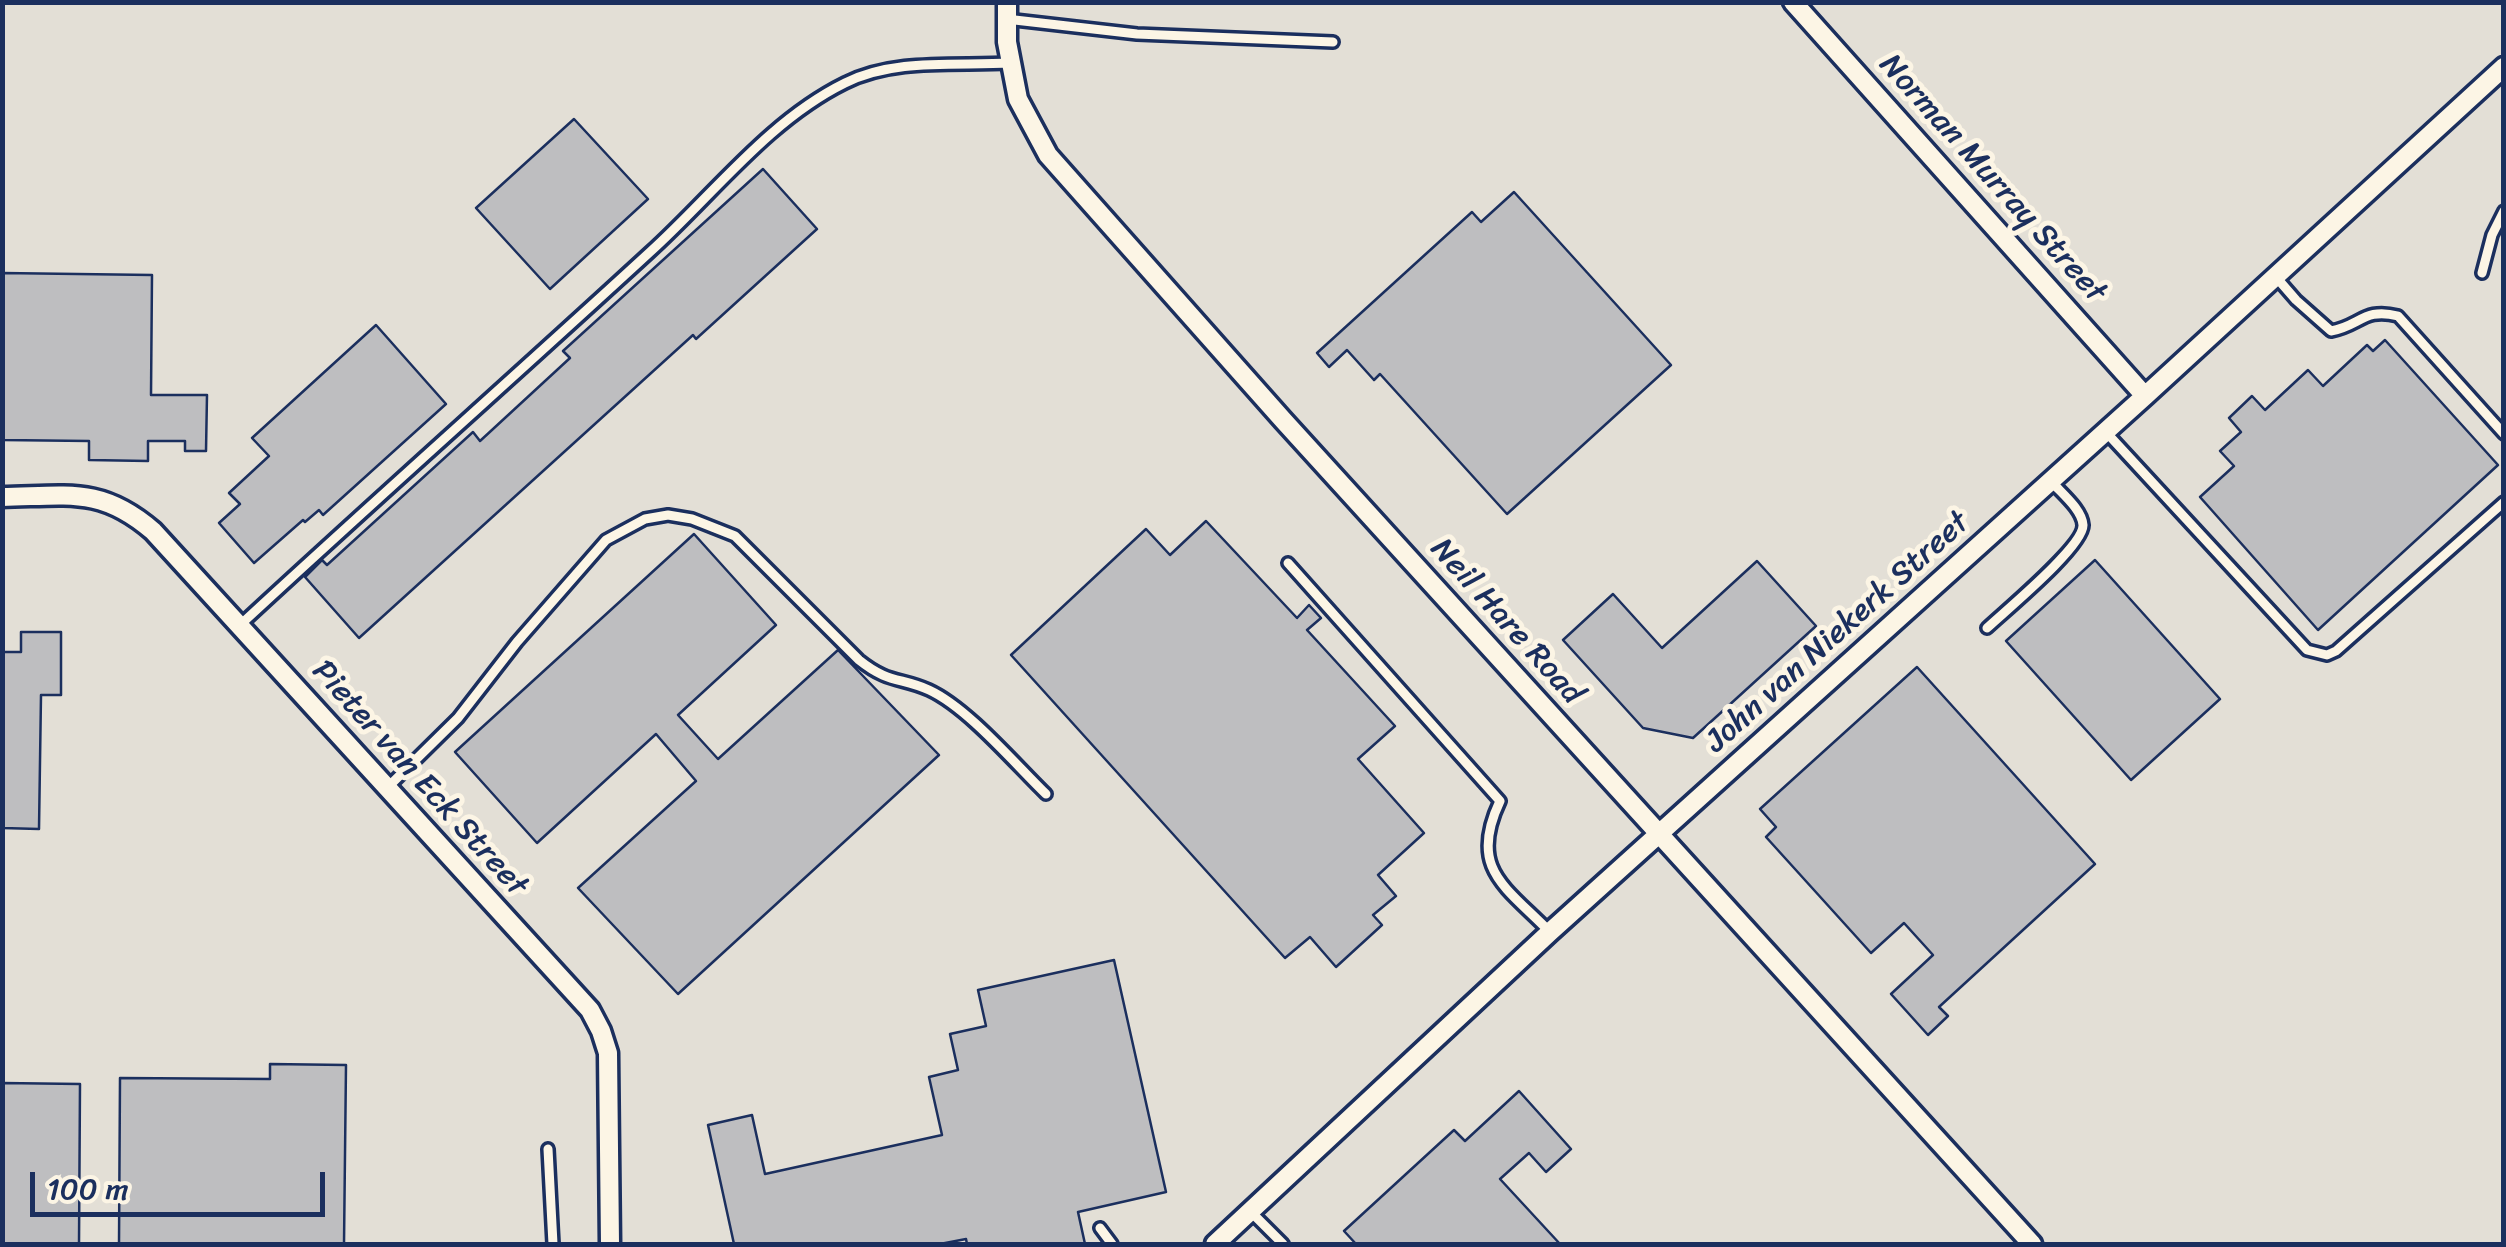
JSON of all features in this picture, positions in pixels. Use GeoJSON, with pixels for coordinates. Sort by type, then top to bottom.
{"type":"FeatureCollection","features":[{"type":"Feature","properties":{"kind":"street","name":"Norman Murray Street"},"geometry":{"type":"LineString","coordinates":[[1794,2],[2145,396]]}},
{"type":"Feature","properties":{"kind":"street","name":"Neil Hare Road"},"geometry":{"type":"LineString","coordinates":[[1007,11],[1010,63],[1018,99],[1048,155],[1296,435],[2032,1244]]}},
{"type":"Feature","properties":{"kind":"street","name":"John van Niekerk Street"},"geometry":{"type":"LineString","coordinates":[[1215,1244],[1550,932],[2504,67]]}},
{"type":"Feature","properties":{"kind":"street","name":"Pieter van Eck Street"},"geometry":{"type":"LineString","coordinates":[[2,496],[67,496],[113,502],[153,531],[582,1000],[601,1030],[608,1053],[610,1244]]}},
{"type":"Feature","properties":{"kind":"lane"},"geometry":{"type":"LineString","coordinates":[[1007,11],[1137,34],[1333,42]]}},
{"type":"Feature","properties":{"kind":"lane"},"geometry":{"type":"LineString","coordinates":[[239,626],[670,234],[752,151],[812,104],[866,73],[902,67],[1010,63]]}},
{"type":"Feature","properties":{"kind":"lane"},"geometry":{"type":"LineString","coordinates":[[2482,273],[2492,235],[2504,211]]}},
{"type":"Feature","properties":{"kind":"lane"},"geometry":{"type":"LineString","coordinates":[[2275,276],[2331,331],[2340,330],[2368,313],[2398,316],[2504,434]]}},
{"type":"Feature","properties":{"kind":"lane"},"geometry":{"type":"LineString","coordinates":[[2106,431],[2307,650],[2316,654],[2336,651],[2504,502]]}},
{"type":"Feature","properties":{"kind":"lane"},"geometry":{"type":"LineString","coordinates":[[1986,628],[2072,548],[2083,531],[2082,520],[2050,481]]}},
{"type":"Feature","properties":{"kind":"lane"},"geometry":{"type":"LineString","coordinates":[[386,789],[458,718],[517,642],[606,540],[645,519],[668,516],[692,520],[735,536],[878,676],[931,691],[975,725],[1046,794]]}},
{"type":"Feature","properties":{"kind":"lane"},"geometry":{"type":"LineString","coordinates":[[1288,564],[1500,801],[1488,826],[1486,854],[1494,873],[1550,932]]}},
{"type":"Feature","properties":{"kind":"lane"},"geometry":{"type":"LineString","coordinates":[[548,1149],[553,1244]]}},
{"type":"Feature","properties":{"kind":"lane"},"geometry":{"type":"LineString","coordinates":[[1251,1212],[1283,1244]]}},
{"type":"Feature","properties":{"kind":"lane"},"geometry":{"type":"LineString","coordinates":[[1100,1228],[1112,1244]]}},
{"type":"Feature","properties":{"kind":"shaded area"},"geometry":{"type":"Polygon","coordinates":[[[2,3],[2503,3],[2503,1244],[3,1244],[2,3]]]}},
{"type":"Feature","properties":{"kind":"building"},"geometry":{"type":"Polygon","coordinates":[[[574,119],[648,199],[550,289],[476,208],[574,119]]]}},
{"type":"Feature","properties":{"kind":"building"},"geometry":{"type":"Polygon","coordinates":[[[763,169],[817,229],[696,339],[693,335],[359,638],[305,577],[322,560],[327,565],[473,432],[480,441],[570,358],[563,351],[763,169]]]}},
{"type":"Feature","properties":{"kind":"building"},"geometry":{"type":"Polygon","coordinates":[[[1514,192],[1671,365],[1507,514],[1380,374],[1374,380],[1347,350],[1329,367],[1317,353],[1472,212],[1481,222],[1514,192]]]}},
{"type":"Feature","properties":{"kind":"building"},"geometry":{"type":"Polygon","coordinates":[[[2,273],[152,275],[151,395],[207,395],[206,451],[185,451],[185,441],[148,441],[148,461],[89,460],[89,441],[2,440],[2,273]]]}},
{"type":"Feature","properties":{"kind":"building"},"geometry":{"type":"Polygon","coordinates":[[[376,325],[446,404],[323,515],[319,510],[303,520],[254,563],[219,523],[240,504],[229,493],[269,456],[252,438],[376,325]]]}},
{"type":"Feature","properties":{"kind":"building"},"geometry":{"type":"Polygon","coordinates":[[[2385,340],[2498,465],[2318,630],[2200,497],[2234,466],[2220,451],[2241,432],[2229,418],[2252,396],[2265,410],[2308,370],[2323,386],[2367,345],[2373,351],[2385,340]]]}},
{"type":"Feature","properties":{"kind":"building"},"geometry":{"type":"Polygon","coordinates":[[[1206,521],[1297,618],[1309,605],[1321,618],[1307,630],[1395,726],[1358,759],[1424,833],[1378,875],[1396,896],[1373,915],[1382,925],[1336,967],[1310,937],[1285,958],[1011,655],[1146,529],[1170,555],[1206,521]]]}},
{"type":"Feature","properties":{"kind":"building"},"geometry":{"type":"Polygon","coordinates":[[[694,534],[776,625],[678,715],[718,759],[838,650],[939,755],[678,994],[578,888],[696,781],[656,734],[537,843],[455,752],[694,534]]]}},
{"type":"Feature","properties":{"kind":"building"},"geometry":{"type":"Polygon","coordinates":[[[2095,560],[2220,699],[2131,780],[2006,641],[2095,560]]]}},
{"type":"Feature","properties":{"kind":"building"},"geometry":{"type":"Polygon","coordinates":[[[1757,561],[1816,626],[1693,738],[1643,728],[1563,640],[1613,594],[1662,648],[1757,561]]]}},
{"type":"Feature","properties":{"kind":"building"},"geometry":{"type":"Polygon","coordinates":[[[21,632],[61,632],[61,695],[41,695],[39,829],[2,828],[2,652],[21,652],[21,632]]]}},
{"type":"Feature","properties":{"kind":"building"},"geometry":{"type":"Polygon","coordinates":[[[1917,667],[2095,864],[1939,1007],[1948,1016],[1928,1035],[1891,994],[1933,955],[1904,923],[1871,953],[1766,837],[1776,827],[1760,809],[1917,667]]]}},
{"type":"Feature","properties":{"kind":"building"},"geometry":{"type":"Polygon","coordinates":[[[1114,960],[1166,1192],[1078,1212],[1085,1244],[967,1244],[966,1239],[940,1244],[734,1244],[708,1125],[752,1115],[765,1174],[942,1135],[929,1077],[958,1070],[950,1034],[986,1026],[978,990],[1114,960]]]}},
{"type":"Feature","properties":{"kind":"building"},"geometry":{"type":"Polygon","coordinates":[[[270,1064],[346,1065],[344,1244],[119,1244],[120,1078],[270,1079],[270,1064]]]}},
{"type":"Feature","properties":{"kind":"building"},"geometry":{"type":"Polygon","coordinates":[[[2,1083],[80,1084],[79,1244],[2,1244],[2,1083]]]}},
{"type":"Feature","properties":{"kind":"building"},"geometry":{"type":"Polygon","coordinates":[[[1519,1091],[1571,1149],[1546,1172],[1529,1153],[1500,1179],[1560,1244],[1356,1244],[1344,1231],[1454,1130],[1465,1141],[1519,1091]]]}}]}
